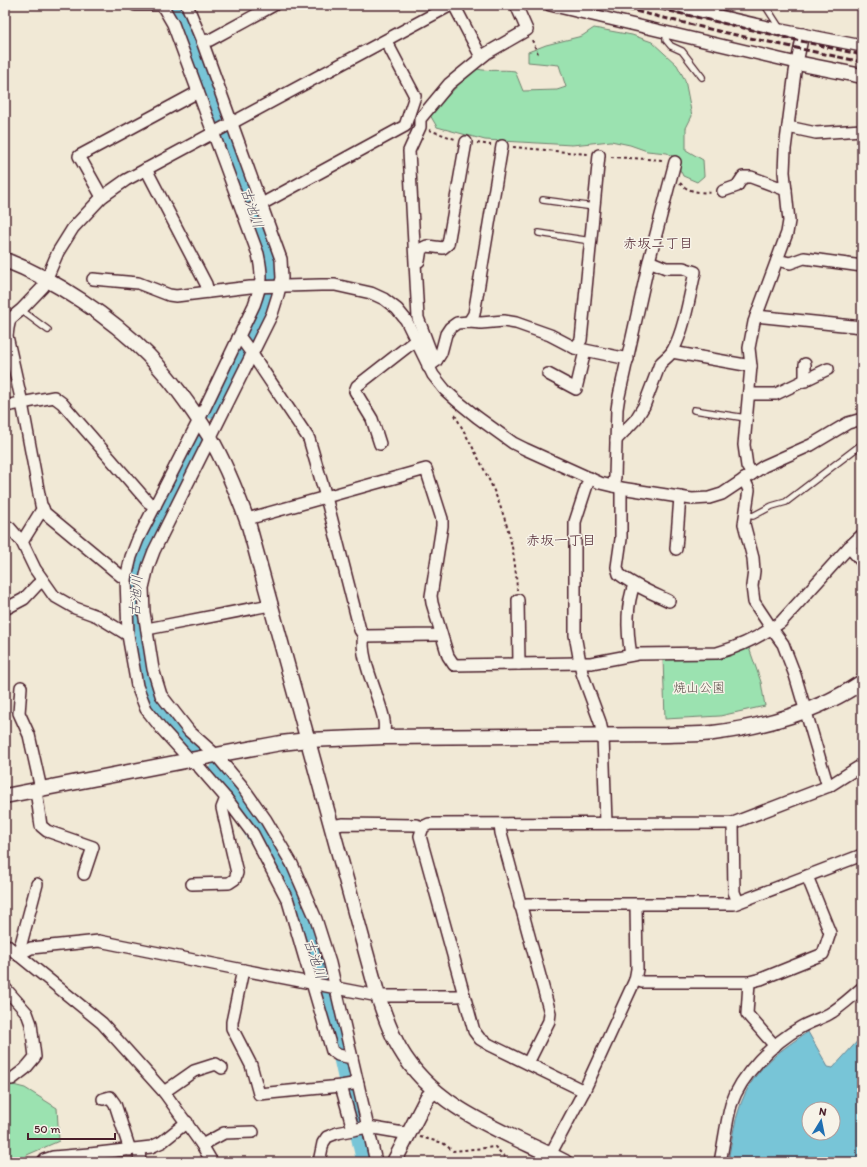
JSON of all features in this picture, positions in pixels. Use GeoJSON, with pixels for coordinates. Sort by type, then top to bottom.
{"type":"FeatureCollection","features":[{"type":"Feature","properties":{"kind":"street"},"geometry":{"type":"LineString","coordinates":[[135,5],[159,5]]}},
{"type":"Feature","properties":{"kind":"street"},"geometry":{"type":"LineString","coordinates":[[162,5],[173,24],[198,92],[223,128],[253,209],[258,254],[261,266],[271,287],[272,314],[166,526],[148,567],[143,588],[144,612],[153,669],[161,695],[189,731],[216,755],[242,786],[266,820],[292,864],[316,919],[334,988],[346,1056],[356,1084],[360,1128]]}},
{"type":"Feature","properties":{"kind":"street"},"geometry":{"type":"LineString","coordinates":[[187,5],[202,41],[223,128],[253,209],[281,259],[282,278],[254,305],[240,339],[133,551],[126,578],[128,634],[138,686],[146,709],[161,728],[190,760],[199,767],[226,798],[253,834],[288,901],[315,984],[332,1051],[346,1056]]}},
{"type":"Feature","properties":{"kind":"street"},"geometry":{"type":"LineString","coordinates":[[202,41],[210,40],[274,5]]}},
{"type":"Feature","properties":{"kind":"street"},"geometry":{"type":"LineString","coordinates":[[126,578],[121,576],[45,513],[42,508],[22,403],[7,336],[6,328],[10,319],[21,310],[42,287],[47,279],[58,252],[73,228],[102,197],[126,180],[451,5]]}},
{"type":"Feature","properties":{"kind":"street"},"geometry":{"type":"LineString","coordinates":[[454,5],[479,53]]}},
{"type":"Feature","properties":{"kind":"street"},"geometry":{"type":"LineString","coordinates":[[432,364],[430,350],[418,318],[409,151],[420,127],[420,119],[449,84],[487,53],[527,30],[516,5]]}},
{"type":"Feature","properties":{"kind":"street"},"geometry":{"type":"LineString","coordinates":[[550,5],[797,63],[862,76]]}},
{"type":"Feature","properties":{"kind":"street"},"geometry":{"type":"LineString","coordinates":[[671,5],[781,30],[862,46]]}},
{"type":"Feature","properties":{"kind":"street"},"geometry":{"type":"LineString","coordinates":[[803,34],[797,63],[785,149],[784,172],[789,221],[787,233],[756,316],[749,348],[751,366],[744,445],[749,498],[744,524],[753,558],[754,571],[752,586],[754,602],[783,644],[795,675],[829,786]]}},
{"type":"Feature","properties":{"kind":"street"},"geometry":{"type":"LineString","coordinates":[[253,209],[405,126],[415,96],[386,41]]}},
{"type":"Feature","properties":{"kind":"street"},"geometry":{"type":"LineString","coordinates":[[102,197],[79,156],[198,92]]}},
{"type":"Feature","properties":{"kind":"street"},"geometry":{"type":"LineString","coordinates":[[788,127],[816,133],[862,130]]}},
{"type":"Feature","properties":{"kind":"street"},"geometry":{"type":"LineString","coordinates":[[415,279],[421,249],[428,246],[443,248],[448,244],[466,142]]}},
{"type":"Feature","properties":{"kind":"street"},"geometry":{"type":"LineString","coordinates":[[469,322],[474,314],[502,146]]}},
{"type":"Feature","properties":{"kind":"street"},"geometry":{"type":"LineString","coordinates":[[548,374],[576,389],[599,155]]}},
{"type":"Feature","properties":{"kind":"street"},"geometry":{"type":"LineString","coordinates":[[669,601],[634,585],[619,574],[617,567],[621,539],[615,477],[617,409],[649,261],[675,162]]}},
{"type":"Feature","properties":{"kind":"street"},"geometry":{"type":"LineString","coordinates":[[146,170],[206,284],[208,292]]}},
{"type":"Feature","properties":{"kind":"street"},"geometry":{"type":"LineString","coordinates":[[723,191],[737,186],[743,177],[750,177],[786,190]]}},
{"type":"Feature","properties":{"kind":"street"},"geometry":{"type":"LineString","coordinates":[[777,260],[790,263],[804,258],[862,266]]}},
{"type":"Feature","properties":{"kind":"street"},"geometry":{"type":"LineString","coordinates":[[5,260],[19,265],[47,279],[78,298],[109,321],[148,355],[171,382],[199,420],[210,438],[234,487],[247,519],[378,996],[388,1026],[400,1050],[434,1091],[459,1109],[565,1162]]}},
{"type":"Feature","properties":{"kind":"street"},"geometry":{"type":"LineString","coordinates":[[616,440],[636,419],[644,406],[660,364],[663,359],[672,352],[680,334],[695,272],[683,268],[666,268],[649,261]]}},
{"type":"Feature","properties":{"kind":"street"},"geometry":{"type":"LineString","coordinates":[[93,279],[138,283],[169,295],[176,296],[271,287],[335,286],[370,293],[384,299],[397,309],[406,320],[416,340],[432,364],[445,390],[456,400],[513,443],[590,478],[617,487],[692,499],[722,494],[764,466],[811,445],[848,423],[862,418]]}},
{"type":"Feature","properties":{"kind":"street"},"geometry":{"type":"LineString","coordinates":[[756,316],[862,327]]}},
{"type":"Feature","properties":{"kind":"street"},"geometry":{"type":"LineString","coordinates":[[432,364],[441,353],[446,334],[450,328],[457,323],[504,321],[516,323],[550,335],[580,349],[628,359]]}},
{"type":"Feature","properties":{"kind":"street"},"geometry":{"type":"LineString","coordinates":[[240,339],[252,353],[309,439],[326,497],[360,630],[364,636],[363,641],[366,662],[384,721],[384,737]]}},
{"type":"Feature","properties":{"kind":"street"},"geometry":{"type":"LineString","coordinates":[[380,444],[372,418],[355,391],[357,386],[416,340]]}},
{"type":"Feature","properties":{"kind":"street"},"geometry":{"type":"LineString","coordinates":[[672,352],[751,366]]}},
{"type":"Feature","properties":{"kind":"street"},"geometry":{"type":"LineString","coordinates":[[804,381],[805,364]]}},
{"type":"Feature","properties":{"kind":"street"},"geometry":{"type":"LineString","coordinates":[[749,394],[776,394],[828,369]]}},
{"type":"Feature","properties":{"kind":"street"},"geometry":{"type":"LineString","coordinates":[[5,406],[54,396],[62,403],[148,502],[166,526]]}},
{"type":"Feature","properties":{"kind":"street"},"geometry":{"type":"LineString","coordinates":[[247,519],[426,470],[442,519],[431,596],[432,603],[448,656],[454,665],[591,663],[631,655],[717,653],[727,650],[772,629],[781,622],[849,547],[862,535]]}},
{"type":"Feature","properties":{"kind":"street"},"geometry":{"type":"LineString","coordinates":[[590,478],[575,522],[575,635],[580,663],[603,736],[606,824]]}},
{"type":"Feature","properties":{"kind":"street"},"geometry":{"type":"LineString","coordinates":[[676,549],[680,497]]}},
{"type":"Feature","properties":{"kind":"street"},"geometry":{"type":"LineString","coordinates":[[22,542],[42,508]]}},
{"type":"Feature","properties":{"kind":"street"},"geometry":{"type":"LineString","coordinates":[[5,525],[10,528],[22,542],[43,581],[54,596],[75,608],[97,616],[128,634]]}},
{"type":"Feature","properties":{"kind":"street"},"geometry":{"type":"LineString","coordinates":[[849,547],[862,562]]}},
{"type":"Feature","properties":{"kind":"street"},"geometry":{"type":"LineString","coordinates":[[5,609],[24,599],[37,585],[43,581]]}},
{"type":"Feature","properties":{"kind":"street"},"geometry":{"type":"LineString","coordinates":[[631,655],[628,616],[631,592],[634,585]]}},
{"type":"Feature","properties":{"kind":"street"},"geometry":{"type":"LineString","coordinates":[[518,600],[518,664]]}},
{"type":"Feature","properties":{"kind":"street"},"geometry":{"type":"LineString","coordinates":[[147,629],[270,605]]}},
{"type":"Feature","properties":{"kind":"street"},"geometry":{"type":"LineString","coordinates":[[364,636],[441,634]]}},
{"type":"Feature","properties":{"kind":"street"},"geometry":{"type":"LineString","coordinates":[[5,796],[216,755],[281,743],[308,740],[384,737],[603,736],[711,733],[749,728],[779,720],[806,710],[835,697],[862,682]]}},
{"type":"Feature","properties":{"kind":"street"},"geometry":{"type":"LineString","coordinates":[[21,687],[19,712],[29,735],[38,790],[41,826],[47,831],[93,847],[84,874]]}},
{"type":"Feature","properties":{"kind":"street"},"geometry":{"type":"LineString","coordinates":[[332,826],[343,824],[416,825],[423,827],[429,824],[500,825],[733,823],[829,786],[862,765]]}},
{"type":"Feature","properties":{"kind":"street"},"geometry":{"type":"LineString","coordinates":[[192,884],[229,883],[235,879],[237,873],[222,808],[226,798]]}},
{"type":"Feature","properties":{"kind":"street"},"geometry":{"type":"LineString","coordinates":[[733,823],[734,892],[738,902]]}},
{"type":"Feature","properties":{"kind":"street"},"geometry":{"type":"LineString","coordinates":[[500,825],[520,906],[550,1013],[550,1021],[528,1062]]}},
{"type":"Feature","properties":{"kind":"street"},"geometry":{"type":"LineString","coordinates":[[423,827],[420,836],[474,1031],[480,1039],[584,1091]]}},
{"type":"Feature","properties":{"kind":"street"},"geometry":{"type":"LineString","coordinates":[[520,906],[527,904],[734,904],[862,855]]}},
{"type":"Feature","properties":{"kind":"street"},"geometry":{"type":"LineString","coordinates":[[635,980],[642,982],[749,982],[761,979],[823,954],[830,933],[807,876]]}},
{"type":"Feature","properties":{"kind":"street"},"geometry":{"type":"LineString","coordinates":[[18,955],[37,884]]}},
{"type":"Feature","properties":{"kind":"street"},"geometry":{"type":"LineString","coordinates":[[550,1155],[584,1091],[635,980],[637,969],[636,905]]}},
{"type":"Feature","properties":{"kind":"street"},"geometry":{"type":"LineString","coordinates":[[18,955],[30,948],[98,941],[378,996],[464,995]]}},
{"type":"Feature","properties":{"kind":"street"},"geometry":{"type":"LineString","coordinates":[[5,944],[102,1023],[164,1092],[187,1122],[212,1162]]}},
{"type":"Feature","properties":{"kind":"street"},"geometry":{"type":"LineString","coordinates":[[243,970],[232,1028],[250,1065],[259,1094],[356,1084]]}},
{"type":"Feature","properties":{"kind":"street"},"geometry":{"type":"LineString","coordinates":[[749,982],[747,1014],[775,1046]]}},
{"type":"Feature","properties":{"kind":"street"},"geometry":{"type":"LineString","coordinates":[[5,988],[27,1013],[31,1024],[35,1057],[26,1069],[12,1079],[5,1079]]}},
{"type":"Feature","properties":{"kind":"street"},"geometry":{"type":"LineString","coordinates":[[720,1162],[731,1105],[740,1085],[750,1070],[775,1046],[801,1027],[828,1014],[843,1004],[862,988]]}},
{"type":"Feature","properties":{"kind":"street"},"geometry":{"type":"LineString","coordinates":[[164,1092],[194,1071],[216,1064],[222,1068]]}},
{"type":"Feature","properties":{"kind":"street"},"geometry":{"type":"LineString","coordinates":[[342,1086],[376,1162]]}},
{"type":"Feature","properties":{"kind":"street"},"geometry":{"type":"LineString","coordinates":[[394,1162],[427,1098],[434,1091]]}},
{"type":"Feature","properties":{"kind":"street"},"geometry":{"type":"LineString","coordinates":[[103,1099],[110,1097],[115,1104],[123,1127],[140,1162]]}},
{"type":"Feature","properties":{"kind":"street"},"geometry":{"type":"LineString","coordinates":[[43,1162],[44,1160],[53,1157],[151,1147],[162,1142],[187,1122]]}},
{"type":"Feature","properties":{"kind":"street"},"geometry":{"type":"LineString","coordinates":[[318,1162],[323,1142],[327,1137],[337,1133],[360,1128],[409,1134]]}},
{"type":"Feature","properties":{"kind":"street"},"geometry":{"type":"LineString","coordinates":[[202,1145],[224,1133],[253,1132]]}},
{"type":"Feature","properties":{"kind":"street"},"geometry":{"type":"LineString","coordinates":[[79,1162],[90,1154]]}},
{"type":"Feature","properties":{"kind":"lane"},"geometry":{"type":"LineString","coordinates":[[765,5],[781,30]]}},
{"type":"Feature","properties":{"kind":"lane"},"geometry":{"type":"LineString","coordinates":[[667,32],[666,40],[671,46],[682,51],[702,77]]}},
{"type":"Feature","properties":{"kind":"lane"},"geometry":{"type":"LineString","coordinates":[[543,200],[594,207]]}},
{"type":"Feature","properties":{"kind":"lane"},"geometry":{"type":"LineString","coordinates":[[538,233],[591,241]]}},
{"type":"Feature","properties":{"kind":"lane"},"geometry":{"type":"LineString","coordinates":[[21,310],[48,330]]}},
{"type":"Feature","properties":{"kind":"lane"},"geometry":{"type":"LineString","coordinates":[[694,410],[746,418]]}},
{"type":"Feature","properties":{"kind":"lane"},"geometry":{"type":"LineString","coordinates":[[745,515],[752,516],[772,506],[786,502],[862,444]]}},
{"type":"Feature","properties":{"kind":"path"},"geometry":{"type":"LineString","coordinates":[[527,30],[539,56]]}},
{"type":"Feature","properties":{"kind":"path"},"geometry":{"type":"LineString","coordinates":[[420,127],[466,142],[675,162]]}},
{"type":"Feature","properties":{"kind":"path"},"geometry":{"type":"LineString","coordinates":[[671,177],[685,188],[696,192],[717,193],[723,191]]}},
{"type":"Feature","properties":{"kind":"path"},"geometry":{"type":"LineString","coordinates":[[456,400],[453,405],[454,413],[491,485],[504,517],[515,565],[518,600]]}},
{"type":"Feature","properties":{"kind":"path"},"geometry":{"type":"LineString","coordinates":[[409,1134],[442,1143],[453,1150],[495,1147],[510,1162]]}},
{"type":"Feature","properties":{"kind":"green space"},"geometry":{"type":"Polygon","coordinates":[[[594,28],[632,35],[652,42],[677,65],[685,80],[692,116],[686,128],[686,150],[703,160],[704,176],[697,182],[683,176],[674,157],[667,153],[647,151],[630,145],[611,141],[572,145],[485,140],[437,127],[430,115],[460,83],[477,69],[515,71],[523,91],[557,90],[566,87],[559,65],[528,62],[528,52],[546,45],[582,36],[594,28]]]}},
{"type":"Feature","properties":{"kind":"green space","name":"焼山公園"},"geometry":{"type":"Polygon","coordinates":[[[748,645],[761,682],[765,706],[720,716],[665,719],[663,658],[748,645]]]}},
{"type":"Feature","properties":{"kind":"green space"},"geometry":{"type":"Polygon","coordinates":[[[5,1083],[25,1088],[57,1108],[59,1141],[27,1155],[22,1162],[5,1162],[5,1083]]]}},
{"type":"Feature","properties":{"kind":"water"},"geometry":{"type":"Polygon","coordinates":[[[808,1032],[828,1067],[833,1068],[862,1036],[862,1162],[728,1162],[734,1127],[745,1094],[750,1084],[764,1066],[781,1051],[808,1032]]]}},
{"type":"Feature","properties":{"kind":"waterway","name":"古池川"},"geometry":{"type":"LineString","coordinates":[[174,5],[181,16],[231,147],[272,264],[271,290],[267,304],[214,409]]}},
{"type":"Feature","properties":{"kind":"waterway","name":"古池川"},"geometry":{"type":"LineString","coordinates":[[192,745],[166,720],[143,676],[135,626],[134,585],[140,559],[197,444]]}},
{"type":"Feature","properties":{"kind":"waterway","name":"古池川"},"geometry":{"type":"LineString","coordinates":[[218,773],[283,876],[302,919],[337,1027],[367,1162]]}},
{"type":"Feature","properties":{"kind":"railway"},"geometry":{"type":"LineString","coordinates":[[610,5],[722,32],[862,62]]}},
{"type":"Feature","properties":{"kind":"railway"},"geometry":{"type":"LineString","coordinates":[[643,5],[862,55]]}},
{"type":"Feature","properties":{"kind":"district","name":"赤坂二丁目"},"geometry":{"type":"Point","coordinates":[658,243]}},
{"type":"Feature","properties":{"kind":"district","name":"赤坂一丁目"},"geometry":{"type":"Point","coordinates":[561,540]}}]}
